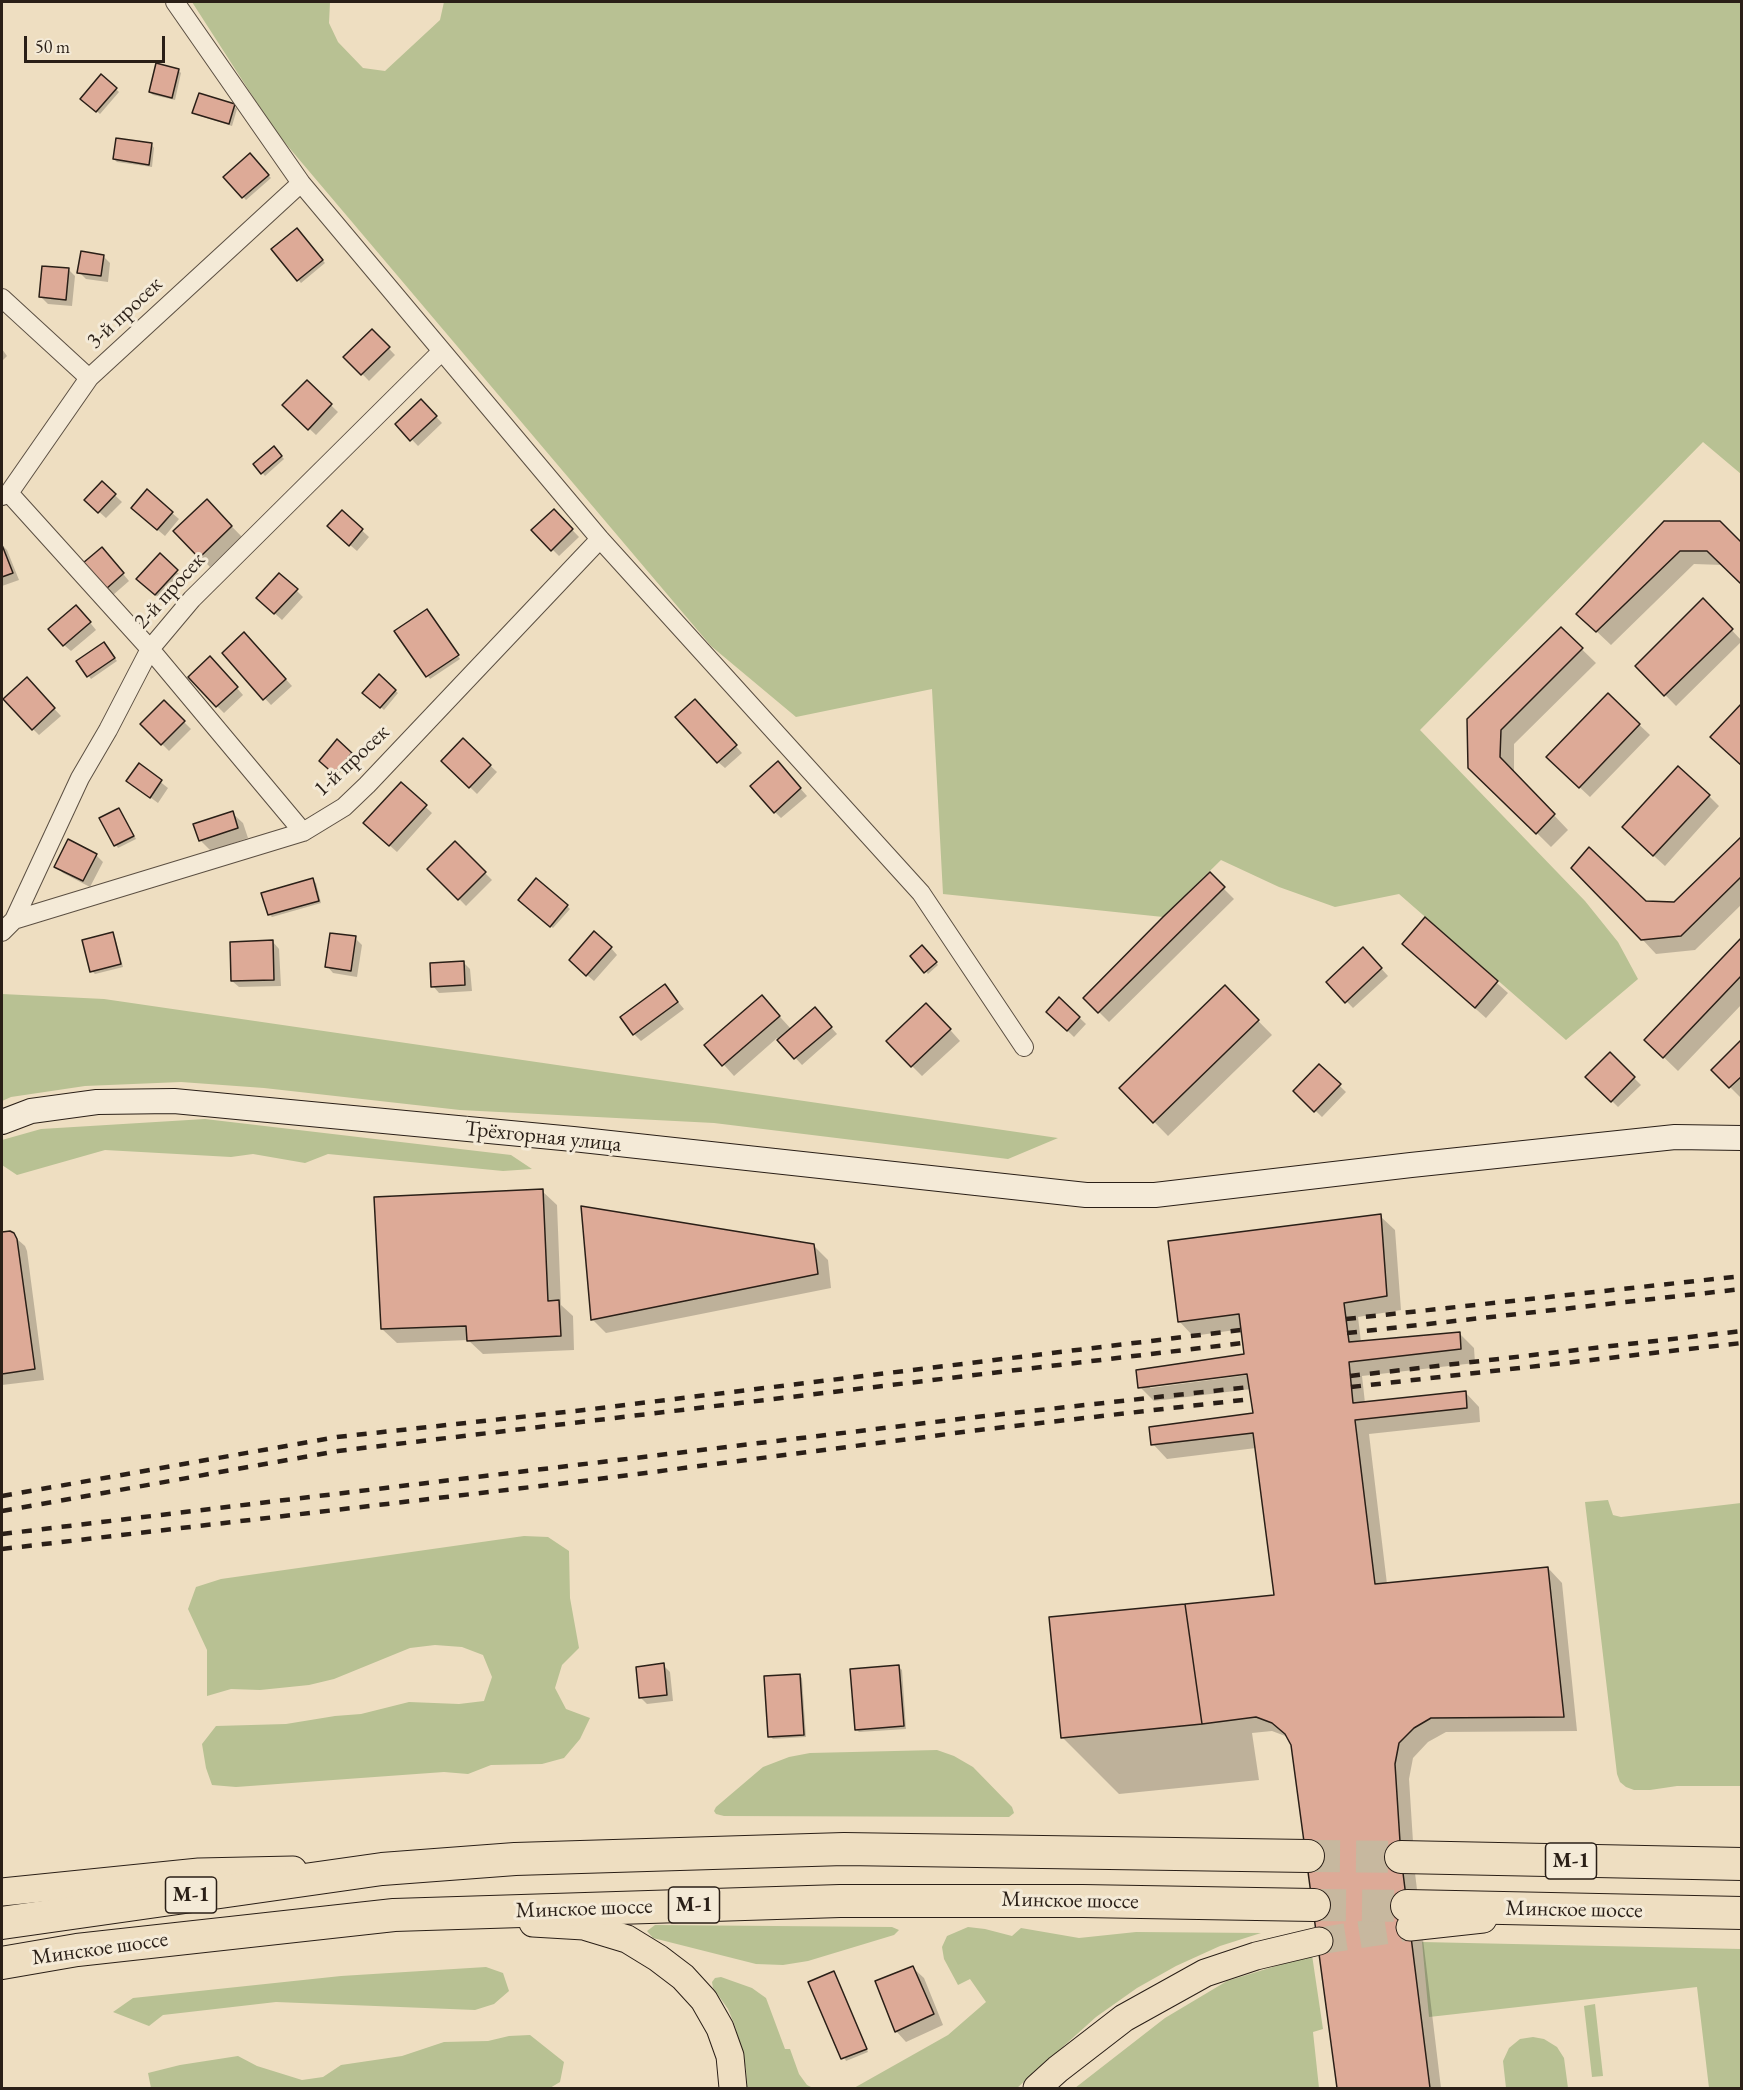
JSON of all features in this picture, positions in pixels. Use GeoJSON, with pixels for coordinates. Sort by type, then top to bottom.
{"type":"FeatureCollection","features":[{"type":"Feature","properties":{"kind":"highway","name":"Минское шоссе"},"geometry":{"type":"LineString","coordinates":[[2,1923],[382,1869],[515,1859],[844,1849],[1308,1856]]}},
{"type":"Feature","properties":{"kind":"highway","name":"М-1"},"geometry":{"type":"LineString","coordinates":[[1401,1857],[1742,1864]]}},
{"type":"Feature","properties":{"kind":"highway","name":"Минское шоссе"},"geometry":{"type":"LineString","coordinates":[[2,1963],[77,1950],[394,1915],[840,1900],[1314,1905]]}},
{"type":"Feature","properties":{"kind":"highway","name":"Минское шоссе"},"geometry":{"type":"LineString","coordinates":[[1408,1916],[1589,1910],[1742,1913]]}},
{"type":"Feature","properties":{"kind":"main road"},"geometry":{"type":"LineString","coordinates":[[2,1892],[199,1872],[382,1869]]}},
{"type":"Feature","properties":{"kind":"main road"},"geometry":{"type":"LineString","coordinates":[[394,1915],[584,1926],[627,1940],[658,1958],[682,1977],[704,2000],[720,2028],[730,2056],[733,2088]]}},
{"type":"Feature","properties":{"kind":"main road"},"geometry":{"type":"LineString","coordinates":[[1037,2088],[1124,2018],[1205,1973],[1256,1956],[1319,1941]]}},
{"type":"Feature","properties":{"kind":"street"},"geometry":{"type":"LineString","coordinates":[[176,2],[301,183],[441,351],[600,539],[921,893],[1024,1047]]}},
{"type":"Feature","properties":{"kind":"street","name":"3-й просек"},"geometry":{"type":"LineString","coordinates":[[5,494],[89,378],[301,183]]}},
{"type":"Feature","properties":{"kind":"street"},"geometry":{"type":"LineString","coordinates":[[2,298],[89,378]]}},
{"type":"Feature","properties":{"kind":"street","name":"2-й просек"},"geometry":{"type":"LineString","coordinates":[[8,926],[80,778],[150,649],[192,598],[441,351]]}},
{"type":"Feature","properties":{"kind":"street"},"geometry":{"type":"LineString","coordinates":[[5,494],[150,649],[303,832]]}},
{"type":"Feature","properties":{"kind":"street","name":"1-й просек"},"geometry":{"type":"LineString","coordinates":[[8,926],[303,832],[344,807],[600,539]]}},
{"type":"Feature","properties":{"kind":"street","name":"Трёхгорная улица"},"geometry":{"type":"LineString","coordinates":[[2,1122],[32,1111],[97,1102],[174,1101],[573,1139],[1086,1194],[1155,1195],[1380,1168],[1675,1137],[1742,1138]]}},
{"type":"Feature","properties":{"kind":"green space"},"geometry":{"type":"Polygon","coordinates":[[[192,2],[330,2],[329,23],[338,42],[363,68],[385,71],[440,20],[444,2],[1741,2],[1741,474],[1703,442],[1420,730],[1585,901],[1618,942],[1638,979],[1566,1040],[1399,894],[1335,907],[1279,887],[1221,860],[1163,917],[943,894],[932,689],[796,717],[711,646],[275,131],[192,2]]]}},
{"type":"Feature","properties":{"kind":"green space"},"geometry":{"type":"Polygon","coordinates":[[[2,994],[104,999],[1058,1138],[1008,1159],[714,1123],[460,1110],[264,1088],[181,1082],[85,1086],[11,1097],[2,1101],[2,994]]]}},
{"type":"Feature","properties":{"kind":"green space"},"geometry":{"type":"Polygon","coordinates":[[[205,1119],[511,1155],[532,1169],[503,1171],[328,1154],[305,1163],[253,1154],[231,1157],[105,1150],[17,1175],[2,1165],[2,1140],[41,1129],[205,1119]]]}},
{"type":"Feature","properties":{"kind":"green space"},"geometry":{"type":"Polygon","coordinates":[[[1608,1500],[1613,1515],[1621,1517],[1741,1503],[1741,1786],[1677,1786],[1634,1790],[1620,1782],[1617,1774],[1585,1502],[1608,1500]]]}},
{"type":"Feature","properties":{"kind":"green space"},"geometry":{"type":"Polygon","coordinates":[[[524,1536],[548,1537],[569,1551],[570,1598],[579,1648],[562,1665],[555,1688],[566,1709],[590,1718],[580,1739],[564,1758],[542,1764],[491,1765],[468,1774],[444,1772],[236,1787],[212,1785],[206,1768],[202,1744],[216,1726],[286,1724],[361,1714],[409,1702],[459,1704],[484,1701],[492,1677],[483,1655],[462,1647],[435,1645],[410,1648],[334,1679],[309,1685],[260,1690],[231,1689],[207,1696],[207,1650],[188,1609],[196,1587],[221,1579],[524,1536]]]}},
{"type":"Feature","properties":{"kind":"green space"},"geometry":{"type":"Polygon","coordinates":[[[937,1750],[954,1756],[973,1767],[1012,1807],[1014,1813],[1009,1817],[724,1816],[714,1811],[763,1767],[789,1757],[810,1753],[937,1750]]]}},
{"type":"Feature","properties":{"kind":"green space"},"geometry":{"type":"Polygon","coordinates":[[[655,1925],[892,1927],[899,1930],[894,1935],[808,1961],[783,1965],[756,1964],[653,1938],[647,1931],[655,1925]]]}},
{"type":"Feature","properties":{"kind":"green space"},"geometry":{"type":"Polygon","coordinates":[[[968,1927],[1012,1936],[1021,1928],[1079,1938],[1136,1932],[1261,1933],[1220,1946],[1176,1966],[1137,1988],[1096,2017],[1017,2088],[854,2088],[948,2035],[986,2002],[970,1979],[958,1985],[944,1959],[942,1947],[947,1936],[968,1927]]]}},
{"type":"Feature","properties":{"kind":"green space"},"geometry":{"type":"Polygon","coordinates":[[[1422,1942],[1741,1949],[1741,2088],[1709,2088],[1697,1987],[1429,2017],[1422,1942]]]}},
{"type":"Feature","properties":{"kind":"green space"},"geometry":{"type":"Polygon","coordinates":[[[1312,1955],[1323,2029],[1313,2032],[1319,2088],[1075,2088],[1165,2018],[1227,1981],[1312,1955]]]}},
{"type":"Feature","properties":{"kind":"green space"},"geometry":{"type":"Polygon","coordinates":[[[486,1967],[503,1973],[509,1991],[494,2004],[475,2010],[276,2002],[163,2015],[149,2026],[113,2012],[133,1998],[341,1976],[486,1967]]]}},
{"type":"Feature","properties":{"kind":"green space"},"geometry":{"type":"Polygon","coordinates":[[[721,1977],[752,1988],[766,1998],[785,2049],[790,2049],[799,2074],[807,2085],[813,2088],[747,2088],[746,2069],[735,2026],[728,2009],[713,1988],[712,1982],[715,1978],[721,1977]]]}},
{"type":"Feature","properties":{"kind":"green space"},"geometry":{"type":"Polygon","coordinates":[[[1595,2004],[1603,2076],[1592,2077],[1584,2006],[1595,2004]]]}},
{"type":"Feature","properties":{"kind":"green space"},"geometry":{"type":"Polygon","coordinates":[[[530,2035],[564,2062],[560,2082],[550,2088],[151,2088],[148,2073],[180,2065],[238,2056],[257,2066],[302,2080],[323,2077],[341,2065],[402,2056],[444,2042],[488,2041],[509,2036],[530,2035]]]}},
{"type":"Feature","properties":{"kind":"green space"},"geometry":{"type":"Polygon","coordinates":[[[1533,2037],[1544,2039],[1557,2047],[1564,2058],[1568,2088],[1506,2088],[1503,2061],[1509,2048],[1520,2039],[1533,2037]]]}},
{"type":"Feature","properties":{"kind":"building"},"geometry":{"type":"Polygon","coordinates":[[[156,63],[179,69],[172,98],[149,92],[156,63]]]}},
{"type":"Feature","properties":{"kind":"building"},"geometry":{"type":"Polygon","coordinates":[[[101,74],[117,88],[96,112],[80,99],[101,74]]]}},
{"type":"Feature","properties":{"kind":"building"},"geometry":{"type":"Polygon","coordinates":[[[199,93],[235,104],[229,124],[192,113],[199,93]]]}},
{"type":"Feature","properties":{"kind":"building"},"geometry":{"type":"Polygon","coordinates":[[[116,138],[152,143],[149,165],[113,159],[116,138]]]}},
{"type":"Feature","properties":{"kind":"building"},"geometry":{"type":"Polygon","coordinates":[[[250,153],[269,175],[242,198],[223,177],[250,153]]]}},
{"type":"Feature","properties":{"kind":"building"},"geometry":{"type":"Polygon","coordinates":[[[297,228],[323,260],[297,281],[271,249],[297,228]]]}},
{"type":"Feature","properties":{"kind":"building"},"geometry":{"type":"Polygon","coordinates":[[[81,251],[104,255],[101,276],[77,273],[81,251]]]}},
{"type":"Feature","properties":{"kind":"building"},"geometry":{"type":"Polygon","coordinates":[[[42,266],[69,268],[66,300],[39,297],[42,266]]]}},
{"type":"Feature","properties":{"kind":"building"},"geometry":{"type":"Polygon","coordinates":[[[372,329],[390,347],[361,375],[343,357],[372,329]]]}},
{"type":"Feature","properties":{"kind":"building"},"geometry":{"type":"Polygon","coordinates":[[[307,380],[332,404],[308,430],[282,405],[307,380]]]}},
{"type":"Feature","properties":{"kind":"building"},"geometry":{"type":"Polygon","coordinates":[[[421,399],[437,416],[410,441],[395,424],[421,399]]]}},
{"type":"Feature","properties":{"kind":"building"},"geometry":{"type":"Polygon","coordinates":[[[274,446],[282,456],[261,474],[253,464],[274,446]]]}},
{"type":"Feature","properties":{"kind":"building"},"geometry":{"type":"Polygon","coordinates":[[[102,481],[116,494],[98,513],[84,500],[102,481]]]}},
{"type":"Feature","properties":{"kind":"building"},"geometry":{"type":"Polygon","coordinates":[[[147,489],[173,512],[157,530],[131,508],[147,489]]]}},
{"type":"Feature","properties":{"kind":"building"},"geometry":{"type":"Polygon","coordinates":[[[207,499],[232,526],[199,558],[173,531],[207,499]]]}},
{"type":"Feature","properties":{"kind":"building"},"geometry":{"type":"Polygon","coordinates":[[[554,509],[573,529],[551,551],[531,530],[554,509]]]}},
{"type":"Feature","properties":{"kind":"building"},"geometry":{"type":"Polygon","coordinates":[[[342,510],[363,529],[349,546],[327,526],[342,510]]]}},
{"type":"Feature","properties":{"kind":"building"},"geometry":{"type":"Polygon","coordinates":[[[1664,521],[1720,521],[1742,543],[1742,585],[1707,551],[1680,551],[1596,632],[1576,614],[1664,521]]]}},
{"type":"Feature","properties":{"kind":"building"},"geometry":{"type":"Polygon","coordinates":[[[2,545],[13,573],[2,577],[2,545]]]}},
{"type":"Feature","properties":{"kind":"building"},"geometry":{"type":"Polygon","coordinates":[[[102,547],[124,573],[106,589],[83,563],[102,547]]]}},
{"type":"Feature","properties":{"kind":"building"},"geometry":{"type":"Polygon","coordinates":[[[160,553],[178,570],[155,595],[136,579],[160,553]]]}},
{"type":"Feature","properties":{"kind":"building"},"geometry":{"type":"Polygon","coordinates":[[[279,573],[298,589],[274,614],[256,598],[279,573]]]}},
{"type":"Feature","properties":{"kind":"building"},"geometry":{"type":"Polygon","coordinates":[[[1703,598],[1733,629],[1664,696],[1635,666],[1703,598]]]}},
{"type":"Feature","properties":{"kind":"building"},"geometry":{"type":"Polygon","coordinates":[[[76,605],[91,622],[63,646],[48,629],[76,605]]]}},
{"type":"Feature","properties":{"kind":"building"},"geometry":{"type":"Polygon","coordinates":[[[427,609],[459,655],[426,677],[394,631],[427,609]]]}},
{"type":"Feature","properties":{"kind":"building"},"geometry":{"type":"Polygon","coordinates":[[[1561,627],[1583,648],[1501,730],[1500,757],[1555,814],[1536,834],[1468,768],[1467,719],[1561,627]]]}},
{"type":"Feature","properties":{"kind":"building"},"geometry":{"type":"Polygon","coordinates":[[[244,632],[286,679],[263,700],[222,653],[244,632]]]}},
{"type":"Feature","properties":{"kind":"building"},"geometry":{"type":"Polygon","coordinates":[[[104,642],[115,658],[87,677],[76,661],[104,642]]]}},
{"type":"Feature","properties":{"kind":"building"},"geometry":{"type":"Polygon","coordinates":[[[210,656],[238,687],[216,707],[188,677],[210,656]]]}},
{"type":"Feature","properties":{"kind":"building"},"geometry":{"type":"Polygon","coordinates":[[[379,674],[396,690],[380,708],[362,693],[379,674]]]}},
{"type":"Feature","properties":{"kind":"building"},"geometry":{"type":"Polygon","coordinates":[[[27,677],[55,708],[32,730],[3,699],[27,677]]]}},
{"type":"Feature","properties":{"kind":"building"},"geometry":{"type":"Polygon","coordinates":[[[1608,693],[1640,724],[1579,788],[1546,757],[1608,693]]]}},
{"type":"Feature","properties":{"kind":"building"},"geometry":{"type":"Polygon","coordinates":[[[695,699],[737,745],[717,763],[675,717],[695,699]]]}},
{"type":"Feature","properties":{"kind":"building"},"geometry":{"type":"Polygon","coordinates":[[[164,700],[185,721],[161,745],[140,724],[164,700]]]}},
{"type":"Feature","properties":{"kind":"building"},"geometry":{"type":"Polygon","coordinates":[[[1742,703],[1742,766],[1710,737],[1742,703]]]}},
{"type":"Feature","properties":{"kind":"building"},"geometry":{"type":"Polygon","coordinates":[[[463,738],[491,765],[469,788],[441,761],[463,738]]]}},
{"type":"Feature","properties":{"kind":"building"},"geometry":{"type":"Polygon","coordinates":[[[337,739],[352,753],[334,774],[319,761],[337,739]]]}},
{"type":"Feature","properties":{"kind":"building"},"geometry":{"type":"Polygon","coordinates":[[[778,761],[801,788],[774,813],[750,786],[778,761]]]}},
{"type":"Feature","properties":{"kind":"building"},"geometry":{"type":"Polygon","coordinates":[[[139,763],[162,780],[150,798],[126,781],[139,763]]]}},
{"type":"Feature","properties":{"kind":"building"},"geometry":{"type":"Polygon","coordinates":[[[1678,766],[1710,795],[1653,856],[1622,827],[1678,766]]]}},
{"type":"Feature","properties":{"kind":"building"},"geometry":{"type":"Polygon","coordinates":[[[401,782],[427,805],[389,846],[363,823],[401,782]]]}},
{"type":"Feature","properties":{"kind":"building"},"geometry":{"type":"Polygon","coordinates":[[[119,808],[134,836],[114,846],[99,818],[119,808]]]}},
{"type":"Feature","properties":{"kind":"building"},"geometry":{"type":"Polygon","coordinates":[[[233,811],[238,828],[199,841],[193,824],[233,811]]]}},
{"type":"Feature","properties":{"kind":"building"},"geometry":{"type":"Polygon","coordinates":[[[1742,836],[1742,876],[1681,936],[1641,940],[1571,868],[1589,847],[1646,901],[1674,902],[1742,836]]]}},
{"type":"Feature","properties":{"kind":"building"},"geometry":{"type":"Polygon","coordinates":[[[68,839],[97,854],[83,881],[54,867],[68,839]]]}},
{"type":"Feature","properties":{"kind":"building"},"geometry":{"type":"Polygon","coordinates":[[[455,841],[486,872],[458,900],[427,869],[455,841]]]}},
{"type":"Feature","properties":{"kind":"building"},"geometry":{"type":"Polygon","coordinates":[[[1210,872],[1225,887],[1098,1013],[1083,998],[1210,872]]]}},
{"type":"Feature","properties":{"kind":"building"},"geometry":{"type":"Polygon","coordinates":[[[313,878],[319,901],[268,915],[261,893],[313,878]]]}},
{"type":"Feature","properties":{"kind":"building"},"geometry":{"type":"Polygon","coordinates":[[[536,878],[568,905],[550,927],[518,900],[536,878]]]}},
{"type":"Feature","properties":{"kind":"building"},"geometry":{"type":"Polygon","coordinates":[[[1425,917],[1498,981],[1475,1008],[1402,944],[1425,917]]]}},
{"type":"Feature","properties":{"kind":"building"},"geometry":{"type":"Polygon","coordinates":[[[594,931],[612,947],[586,976],[569,960],[594,931]]]}},
{"type":"Feature","properties":{"kind":"building"},"geometry":{"type":"Polygon","coordinates":[[[113,932],[121,964],[90,972],[82,940],[113,932]]]}},
{"type":"Feature","properties":{"kind":"building"},"geometry":{"type":"Polygon","coordinates":[[[330,933],[356,936],[351,971],[325,967],[330,933]]]}},
{"type":"Feature","properties":{"kind":"building"},"geometry":{"type":"Polygon","coordinates":[[[1742,937],[1742,975],[1663,1058],[1644,1040],[1742,937]]]}},
{"type":"Feature","properties":{"kind":"building"},"geometry":{"type":"Polygon","coordinates":[[[273,940],[274,980],[231,981],[230,942],[273,940]]]}},
{"type":"Feature","properties":{"kind":"building"},"geometry":{"type":"Polygon","coordinates":[[[922,945],[937,962],[924,973],[910,956],[922,945]]]}},
{"type":"Feature","properties":{"kind":"building"},"geometry":{"type":"Polygon","coordinates":[[[1363,947],[1382,968],[1345,1003],[1326,982],[1363,947]]]}},
{"type":"Feature","properties":{"kind":"building"},"geometry":{"type":"Polygon","coordinates":[[[464,961],[465,985],[431,987],[430,963],[464,961]]]}},
{"type":"Feature","properties":{"kind":"building"},"geometry":{"type":"Polygon","coordinates":[[[665,984],[678,1002],[633,1035],[620,1017],[665,984]]]}},
{"type":"Feature","properties":{"kind":"building"},"geometry":{"type":"Polygon","coordinates":[[[1225,985],[1259,1020],[1153,1123],[1119,1088],[1225,985]]]}},
{"type":"Feature","properties":{"kind":"building"},"geometry":{"type":"Polygon","coordinates":[[[762,995],[780,1016],[722,1066],[704,1045],[762,995]]]}},
{"type":"Feature","properties":{"kind":"building"},"geometry":{"type":"Polygon","coordinates":[[[1059,997],[1080,1017],[1067,1031],[1046,1012],[1059,997]]]}},
{"type":"Feature","properties":{"kind":"building"},"geometry":{"type":"Polygon","coordinates":[[[926,1003],[951,1029],[911,1067],[886,1041],[926,1003]]]}},
{"type":"Feature","properties":{"kind":"building"},"geometry":{"type":"Polygon","coordinates":[[[815,1007],[832,1027],[794,1059],[777,1040],[815,1007]]]}},
{"type":"Feature","properties":{"kind":"building"},"geometry":{"type":"Polygon","coordinates":[[[1742,1039],[1742,1076],[1729,1088],[1711,1070],[1742,1039]]]}},
{"type":"Feature","properties":{"kind":"building"},"geometry":{"type":"Polygon","coordinates":[[[1610,1052],[1635,1077],[1611,1102],[1585,1077],[1610,1052]]]}},
{"type":"Feature","properties":{"kind":"building"},"geometry":{"type":"Polygon","coordinates":[[[1319,1064],[1341,1084],[1314,1112],[1293,1091],[1319,1064]]]}},
{"type":"Feature","properties":{"kind":"building"},"geometry":{"type":"Polygon","coordinates":[[[543,1189],[548,1301],[559,1300],[561,1336],[467,1341],[466,1326],[381,1329],[374,1197],[543,1189]]]}},
{"type":"Feature","properties":{"kind":"building"},"geometry":{"type":"Polygon","coordinates":[[[581,1206],[814,1244],[818,1274],[591,1320],[581,1206]]]}},
{"type":"Feature","properties":{"kind":"building"},"geometry":{"type":"Polygon","coordinates":[[[1381,1214],[1387,1296],[1344,1303],[1349,1342],[1460,1332],[1461,1349],[1349,1362],[1353,1403],[1466,1391],[1467,1408],[1355,1420],[1375,1584],[1548,1567],[1564,1717],[1431,1718],[1414,1728],[1399,1743],[1395,1764],[1401,1857],[1430,2088],[1337,2088],[1291,1745],[1285,1734],[1272,1723],[1256,1717],[1202,1724],[1185,1604],[1274,1595],[1253,1433],[1151,1445],[1149,1427],[1253,1413],[1247,1374],[1138,1388],[1136,1370],[1244,1354],[1239,1314],[1178,1322],[1168,1241],[1381,1214]]]}},
{"type":"Feature","properties":{"kind":"building"},"geometry":{"type":"Polygon","coordinates":[[[10,1231],[17,1239],[35,1369],[2,1374],[2,1232],[10,1231]]]}},
{"type":"Feature","properties":{"kind":"building"},"geometry":{"type":"Polygon","coordinates":[[[1185,1604],[1202,1724],[1061,1738],[1049,1617],[1185,1604]]]}},
{"type":"Feature","properties":{"kind":"building"},"geometry":{"type":"Polygon","coordinates":[[[664,1663],[667,1695],[639,1698],[636,1667],[664,1663]]]}},
{"type":"Feature","properties":{"kind":"building"},"geometry":{"type":"Polygon","coordinates":[[[899,1665],[904,1726],[855,1730],[850,1669],[899,1665]]]}},
{"type":"Feature","properties":{"kind":"building"},"geometry":{"type":"Polygon","coordinates":[[[800,1674],[804,1735],[768,1737],[764,1676],[800,1674]]]}},
{"type":"Feature","properties":{"kind":"building"},"geometry":{"type":"Polygon","coordinates":[[[913,1966],[934,2014],[895,2032],[875,1981],[913,1966]]]}},
{"type":"Feature","properties":{"kind":"building"},"geometry":{"type":"Polygon","coordinates":[[[834,1971],[867,2049],[841,2059],[808,1982],[834,1971]]]}},
{"type":"Feature","properties":{"kind":"tunnel"},"geometry":{"type":"LineString","coordinates":[[1308,1856],[1401,1857]]}},
{"type":"Feature","properties":{"kind":"tunnel"},"geometry":{"type":"LineString","coordinates":[[1314,1905],[1407,1906]]}},
{"type":"Feature","properties":{"kind":"tunnel"},"geometry":{"type":"LineString","coordinates":[[1319,1941],[1410,1927]]}},
{"type":"Feature","properties":{"kind":"railway"},"geometry":{"type":"LineString","coordinates":[[1346,1319],[1742,1276]]}},
{"type":"Feature","properties":{"kind":"railway"},"geometry":{"type":"LineString","coordinates":[[1347,1333],[1742,1289]]}},
{"type":"Feature","properties":{"kind":"railway"},"geometry":{"type":"LineString","coordinates":[[2,1496],[337,1437],[584,1410],[1241,1330]]}},
{"type":"Feature","properties":{"kind":"railway"},"geometry":{"type":"LineString","coordinates":[[1350,1376],[1742,1331]]}},
{"type":"Feature","properties":{"kind":"railway"},"geometry":{"type":"LineString","coordinates":[[2,1511],[338,1451],[1243,1343]]}},
{"type":"Feature","properties":{"kind":"railway"},"geometry":{"type":"LineString","coordinates":[[1351,1387],[1742,1343]]}},
{"type":"Feature","properties":{"kind":"railway"},"geometry":{"type":"LineString","coordinates":[[2,1534],[976,1417],[1249,1387]]}},
{"type":"Feature","properties":{"kind":"railway"},"geometry":{"type":"LineString","coordinates":[[2,1549],[1251,1399]]}}]}
